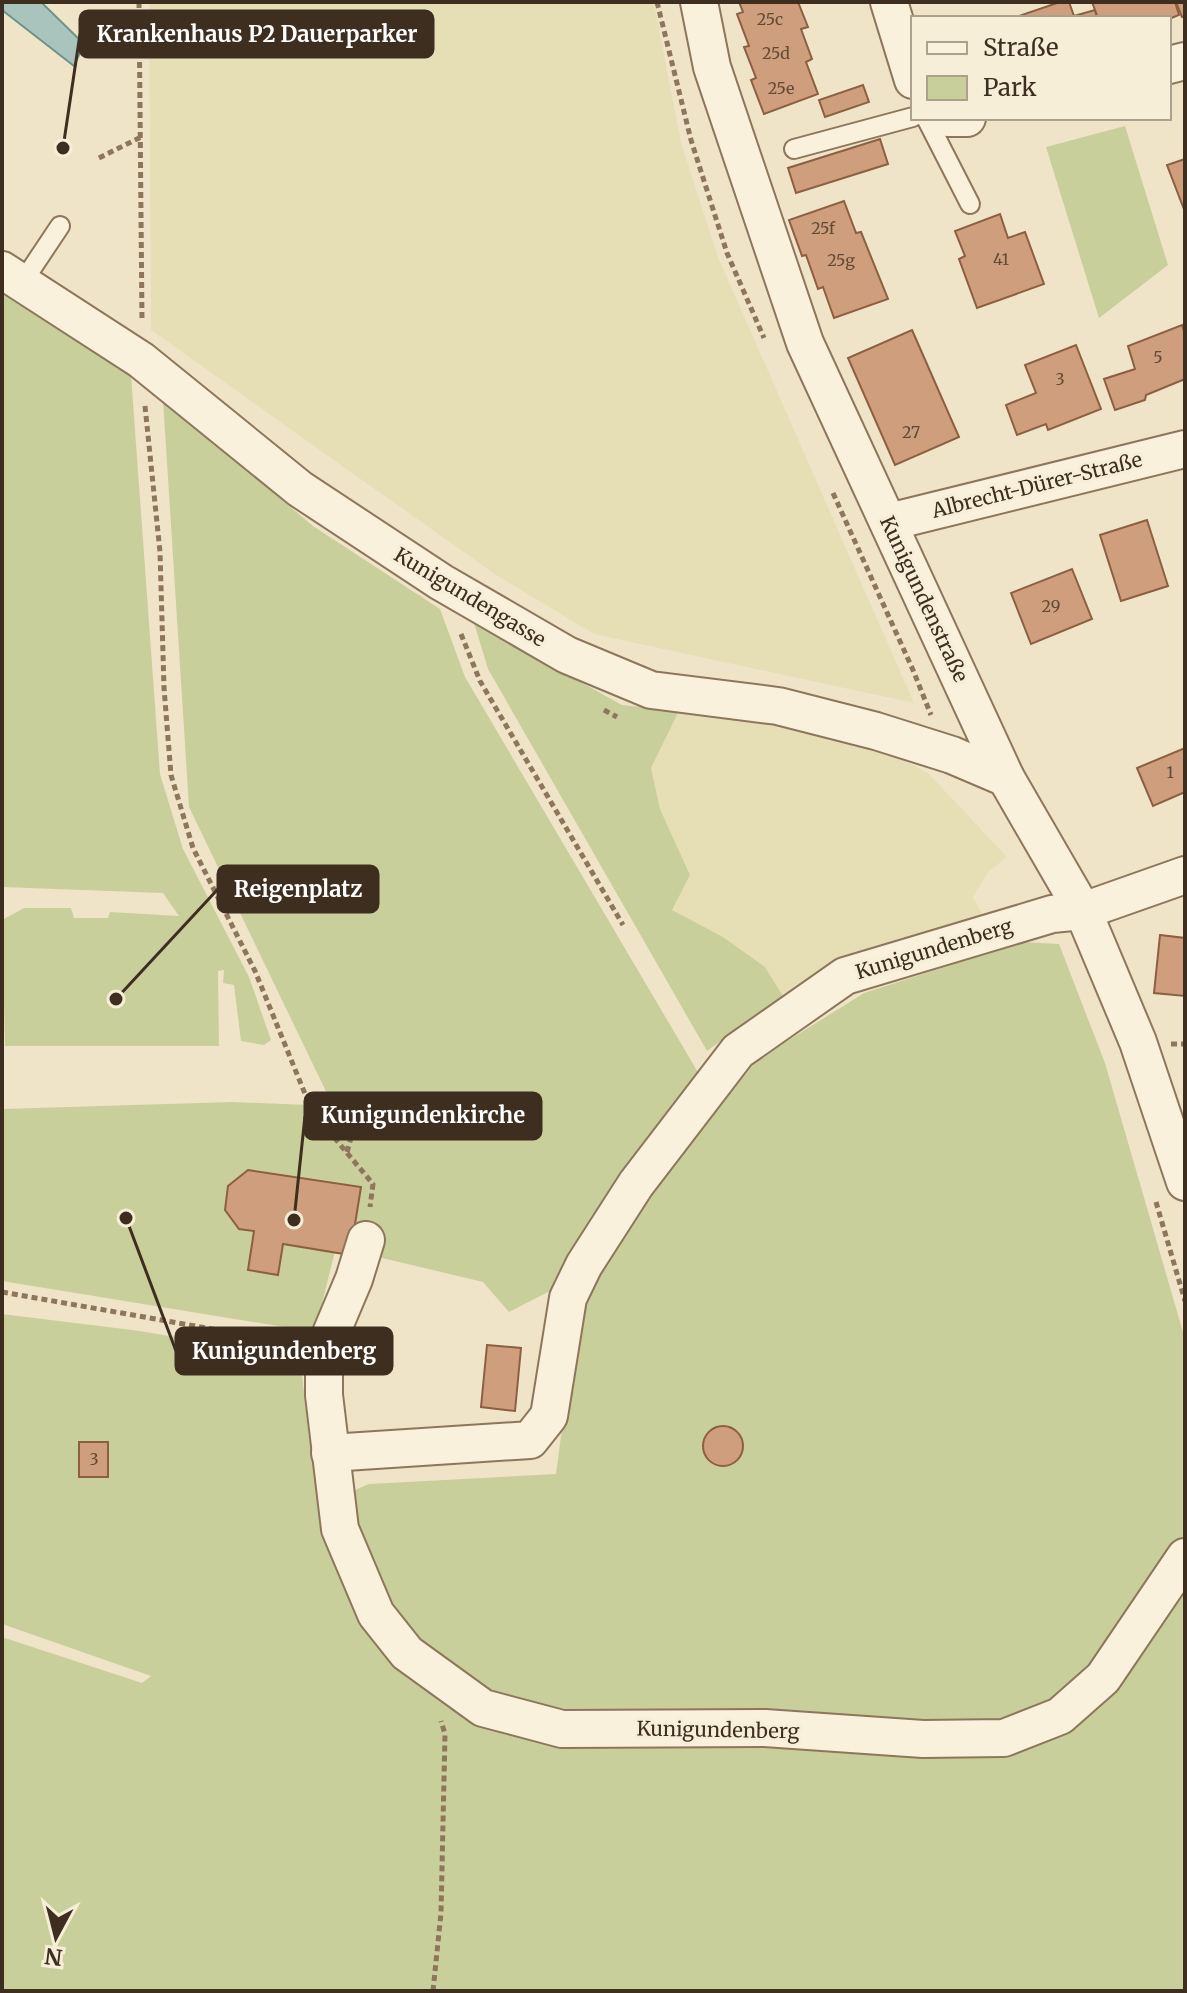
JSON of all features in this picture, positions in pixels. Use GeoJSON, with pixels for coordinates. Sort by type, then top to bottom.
{"type":"FeatureCollection","features":[{"type":"Feature","properties":{"kind":"street","name":"Kunigundenstraße"},"geometry":{"type":"LineString","coordinates":[[699,2],[712,67],[805,343],[1006,778],[1083,911],[1138,1042],[1185,1182]]}},
{"type":"Feature","properties":{"kind":"street"},"geometry":{"type":"LineString","coordinates":[[889,2],[911,74]]}},
{"type":"Feature","properties":{"kind":"street","name":"Kunigundengasse"},"geometry":{"type":"LineString","coordinates":[[12,276],[141,360],[300,489],[441,582],[567,655],[651,690],[778,706],[952,755],[1006,778]]}},
{"type":"Feature","properties":{"kind":"street","name":"Albrecht-Dürer-Straße"},"geometry":{"type":"LineString","coordinates":[[889,522],[1185,449]]}},
{"type":"Feature","properties":{"kind":"street","name":"Kunigundenberg"},"geometry":{"type":"LineString","coordinates":[[330,1453],[530,1440],[549,1416],[568,1298],[584,1265],[636,1184],[738,1051],[845,976],[1052,914],[1083,911],[1185,875]]}},
{"type":"Feature","properties":{"kind":"street","name":"Kunigundenberg"},"geometry":{"type":"LineString","coordinates":[[366,1240],[354,1279],[324,1350],[324,1395],[340,1529],[376,1614],[407,1653],[483,1708],[562,1729],[765,1728],[923,1739],[1004,1738],[1060,1716],[1103,1678],[1185,1557]]}},
{"type":"Feature","properties":{"kind":"lane"},"geometry":{"type":"LineString","coordinates":[[794,149],[911,118]]}},
{"type":"Feature","properties":{"kind":"lane"},"geometry":{"type":"LineString","coordinates":[[927,120],[970,204]]}},
{"type":"Feature","properties":{"kind":"lane"},"geometry":{"type":"LineString","coordinates":[[12,276],[60,226]]}},
{"type":"Feature","properties":{"kind":"path"},"geometry":{"type":"LineString","coordinates":[[139,2],[141,360],[160,552],[164,688],[171,775],[193,848],[255,971],[312,1111],[373,1184],[366,1240]]}},
{"type":"Feature","properties":{"kind":"path"},"geometry":{"type":"LineString","coordinates":[[99,158],[141,136]]}},
{"type":"Feature","properties":{"kind":"path"},"geometry":{"type":"LineString","coordinates":[[459,630],[480,681],[623,925]]}},
{"type":"Feature","properties":{"kind":"path"},"geometry":{"type":"LineString","coordinates":[[915,710],[929,713]]}},
{"type":"Feature","properties":{"kind":"path"},"geometry":{"type":"LineString","coordinates":[[347,1153],[357,1117],[376,1114]]}},
{"type":"Feature","properties":{"kind":"path"},"geometry":{"type":"LineString","coordinates":[[2,1292],[324,1350]]}},
{"type":"Feature","properties":{"kind":"path"},"geometry":{"type":"LineString","coordinates":[[433,1991],[441,1913],[445,1734],[440,1717],[443,1679]]}},
{"type":"Feature","properties":{"kind":"shaded area"},"geometry":{"type":"Polygon","coordinates":[[[149,2],[654,2],[681,143],[718,257],[914,703],[594,634],[496,575],[151,330],[149,2]]]}},
{"type":"Feature","properties":{"kind":"shaded area"},"geometry":{"type":"Polygon","coordinates":[[[679,711],[774,717],[870,743],[928,773],[1007,857],[988,872],[973,897],[986,921],[839,962],[783,996],[765,967],[723,937],[671,910],[690,875],[660,809],[651,768],[679,711]]]}},
{"type":"Feature","properties":{"kind":"green space"},"geometry":{"type":"Polygon","coordinates":[[[1125,126],[1168,265],[1099,318],[1046,147],[1125,126]]]}},
{"type":"Feature","properties":{"kind":"green space"},"geometry":{"type":"Polygon","coordinates":[[[2,287],[131,375],[160,774],[183,849],[249,977],[271,1040],[264,1045],[241,1041],[234,985],[223,983],[224,970],[218,971],[219,1046],[5,1046],[2,920],[24,908],[71,908],[74,918],[108,918],[110,912],[179,916],[163,893],[2,887],[2,287]]]}},
{"type":"Feature","properties":{"kind":"green space"},"geometry":{"type":"Polygon","coordinates":[[[163,400],[313,526],[440,609],[465,677],[699,1074],[631,1161],[552,1290],[509,1312],[483,1282],[336,1247],[315,1332],[2,1281],[2,1109],[232,1102],[333,1106],[189,807],[163,400]]]}},
{"type":"Feature","properties":{"kind":"green space"},"geometry":{"type":"Polygon","coordinates":[[[474,623],[622,705],[679,711],[651,768],[660,809],[690,875],[672,910],[723,937],[765,967],[783,996],[707,1051],[488,669],[474,623]]]}},
{"type":"Feature","properties":{"kind":"green space"},"geometry":{"type":"Polygon","coordinates":[[[1023,942],[1059,944],[1105,1063],[1185,1339],[1185,1536],[1144,1598],[1063,1702],[1006,1726],[573,1718],[498,1697],[446,1667],[386,1612],[350,1492],[369,1484],[556,1474],[576,1321],[610,1246],[757,1060],[864,993],[1023,942]]]}},
{"type":"Feature","properties":{"kind":"green space"},"geometry":{"type":"Polygon","coordinates":[[[2,1314],[140,1331],[274,1354],[301,1366],[309,1437],[332,1546],[473,1710],[1019,1750],[1185,1577],[1185,1991],[2,1991],[2,1637],[142,1683],[151,1676],[2,1624],[2,1314]]]}},
{"type":"Feature","properties":{"kind":"water"},"geometry":{"type":"Polygon","coordinates":[[[2,2],[41,2],[84,44],[74,66],[2,10],[2,2]]]}},
{"type":"Feature","properties":{"kind":"building"},"geometry":{"type":"Polygon","coordinates":[[[739,2],[798,2],[808,27],[801,29],[812,59],[806,62],[818,94],[764,114],[751,80],[756,78],[744,47],[749,46],[737,14],[743,12],[739,2]]]}},
{"type":"Feature","properties":{"kind":"building"},"geometry":{"type":"Polygon","coordinates":[[[1060,2],[1069,2],[1074,16],[1019,16],[1060,2]]]}},
{"type":"Feature","properties":{"kind":"building"},"geometry":{"type":"Polygon","coordinates":[[[1092,2],[1175,2],[1179,15],[1171,18],[1097,16],[1092,2]]]}},
{"type":"Feature","properties":{"kind":"building"},"geometry":{"type":"Polygon","coordinates":[[[1176,2],[1185,2],[1185,16],[1182,17],[1176,2]]]}},
{"type":"Feature","properties":{"kind":"building"},"geometry":{"type":"Polygon","coordinates":[[[1095,10],[1096,16],[1074,16],[1095,10]]]}},
{"type":"Feature","properties":{"kind":"building"},"geometry":{"type":"Polygon","coordinates":[[[863,85],[869,102],[825,117],[819,100],[863,85]]]}},
{"type":"Feature","properties":{"kind":"building"},"geometry":{"type":"Polygon","coordinates":[[[880,139],[888,164],[796,193],[788,168],[880,139]]]}},
{"type":"Feature","properties":{"kind":"building"},"geometry":{"type":"Polygon","coordinates":[[[1185,159],[1185,212],[1167,165],[1185,159]]]}},
{"type":"Feature","properties":{"kind":"building"},"geometry":{"type":"Polygon","coordinates":[[[844,201],[856,233],[861,232],[888,299],[834,318],[823,287],[818,289],[806,255],[802,256],[789,220],[844,201]]]}},
{"type":"Feature","properties":{"kind":"building"},"geometry":{"type":"Polygon","coordinates":[[[1000,214],[1008,238],[1025,232],[1044,284],[977,308],[959,259],[965,256],[955,231],[1000,214]]]}},
{"type":"Feature","properties":{"kind":"building"},"geometry":{"type":"Polygon","coordinates":[[[1182,325],[1185,334],[1185,379],[1146,395],[1145,400],[1115,410],[1104,379],[1135,369],[1128,346],[1182,325]]]}},
{"type":"Feature","properties":{"kind":"building"},"geometry":{"type":"Polygon","coordinates":[[[912,330],[959,437],[895,465],[848,358],[912,330]]]}},
{"type":"Feature","properties":{"kind":"building"},"geometry":{"type":"Polygon","coordinates":[[[1076,345],[1101,409],[1048,430],[1046,424],[1017,435],[1006,405],[1036,393],[1025,365],[1076,345]]]}},
{"type":"Feature","properties":{"kind":"building"},"geometry":{"type":"Polygon","coordinates":[[[1147,520],[1168,586],[1121,601],[1100,535],[1147,520]]]}},
{"type":"Feature","properties":{"kind":"building"},"geometry":{"type":"Polygon","coordinates":[[[1072,569],[1092,619],[1031,644],[1011,593],[1072,569]]]}},
{"type":"Feature","properties":{"kind":"building"},"geometry":{"type":"Polygon","coordinates":[[[1185,748],[1185,792],[1153,806],[1137,768],[1185,748]]]}},
{"type":"Feature","properties":{"kind":"building"},"geometry":{"type":"Polygon","coordinates":[[[1160,935],[1185,938],[1185,996],[1154,993],[1160,935]]]}},
{"type":"Feature","properties":{"kind":"building"},"geometry":{"type":"Polygon","coordinates":[[[248,1170],[361,1187],[350,1255],[283,1244],[278,1275],[248,1270],[254,1231],[239,1229],[225,1210],[228,1186],[248,1170]]]}},
{"type":"Feature","properties":{"kind":"building"},"geometry":{"type":"Polygon","coordinates":[[[487,1345],[521,1348],[515,1411],[481,1407],[487,1345]]]}},
{"type":"Feature","properties":{"kind":"building"},"geometry":{"type":"Polygon","coordinates":[[[723,1426],[737,1432],[743,1446],[737,1460],[723,1466],[709,1460],[703,1446],[709,1432],[723,1426]]]}},
{"type":"Feature","properties":{"kind":"building"},"geometry":{"type":"Polygon","coordinates":[[[79,1442],[108,1442],[108,1477],[79,1477],[79,1442]]]}},
{"type":"Feature","properties":{"kind":"place","name":"Krankenhaus P2 Dauerparker"},"geometry":{"type":"Point","coordinates":[63,148]}},
{"type":"Feature","properties":{"kind":"place","name":"Reigenplatz"},"geometry":{"type":"Point","coordinates":[116,999]}},
{"type":"Feature","properties":{"kind":"place","name":"Kunigundenberg"},"geometry":{"type":"Point","coordinates":[126,1218]}},
{"type":"Feature","properties":{"kind":"place","name":"Kunigundenkirche"},"geometry":{"type":"Point","coordinates":[294,1220]}}]}
